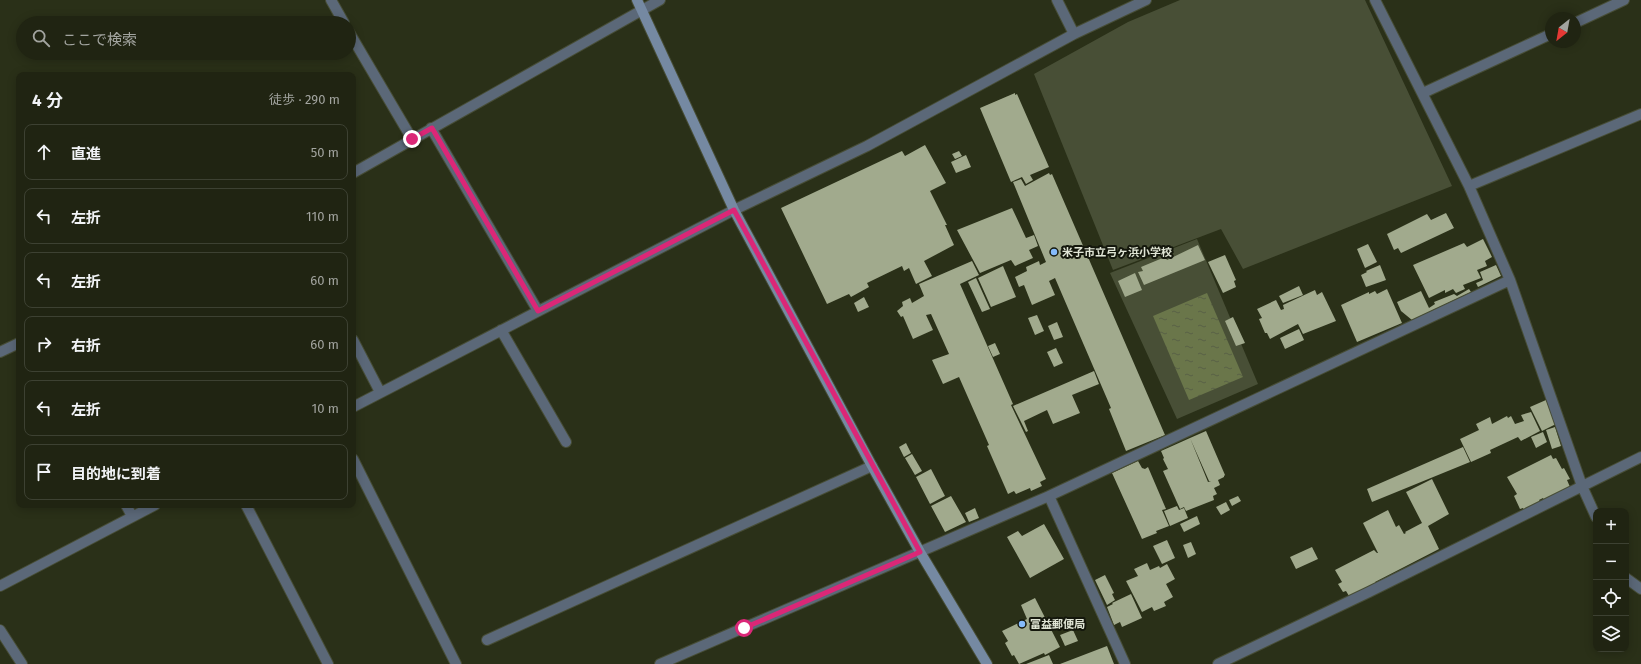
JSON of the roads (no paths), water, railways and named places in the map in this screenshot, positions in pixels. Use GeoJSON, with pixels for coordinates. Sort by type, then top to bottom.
{"type":"FeatureCollection","features":[{"type":"Feature","properties":{"kind":"street"},"geometry":{"type":"LineString","coordinates":[[330,0],[340,16]]}},
{"type":"Feature","properties":{"kind":"street"},"geometry":{"type":"LineString","coordinates":[[637,0],[734,210],[872,466],[920,552],[987,664]]}},
{"type":"Feature","properties":{"kind":"street"},"geometry":{"type":"LineString","coordinates":[[356,171],[660,0]]}},
{"type":"Feature","properties":{"kind":"street"},"geometry":{"type":"LineString","coordinates":[[1057,0],[1074,34]]}},
{"type":"Feature","properties":{"kind":"street"},"geometry":{"type":"LineString","coordinates":[[356,405],[734,210],[867,146],[1074,34],[1146,0]]}},
{"type":"Feature","properties":{"kind":"street"},"geometry":{"type":"LineString","coordinates":[[1375,0],[1469,186],[1510,280],[1582,486],[1593,510]]}},
{"type":"Feature","properties":{"kind":"street"},"geometry":{"type":"LineString","coordinates":[[1581,20],[1624,0]]}},
{"type":"Feature","properties":{"kind":"street"},"geometry":{"type":"LineString","coordinates":[[1423,93],[1545,37]]}},
{"type":"Feature","properties":{"kind":"street"},"geometry":{"type":"LineString","coordinates":[[356,44],[412,139]]}},
{"type":"Feature","properties":{"kind":"street"},"geometry":{"type":"LineString","coordinates":[[1469,186],[1641,114]]}},
{"type":"Feature","properties":{"kind":"street"},"geometry":{"type":"LineString","coordinates":[[432,128],[538,311]]}},
{"type":"Feature","properties":{"kind":"street"},"geometry":{"type":"LineString","coordinates":[[660,664],[1049,496],[1510,280]]}},
{"type":"Feature","properties":{"kind":"street"},"geometry":{"type":"LineString","coordinates":[[501,330],[566,442]]}},
{"type":"Feature","properties":{"kind":"street"},"geometry":{"type":"LineString","coordinates":[[0,352],[16,344]]}},
{"type":"Feature","properties":{"kind":"street"},"geometry":{"type":"LineString","coordinates":[[356,346],[380,392]]}},
{"type":"Feature","properties":{"kind":"street"},"geometry":{"type":"LineString","coordinates":[[1218,664],[1369,592],[1641,457]]}},
{"type":"Feature","properties":{"kind":"street"},"geometry":{"type":"LineString","coordinates":[[356,465],[456,664]]}},
{"type":"Feature","properties":{"kind":"street"},"geometry":{"type":"LineString","coordinates":[[487,640],[872,466]]}},
{"type":"Feature","properties":{"kind":"street"},"geometry":{"type":"LineString","coordinates":[[1049,496],[1125,664]]}},
{"type":"Feature","properties":{"kind":"street"},"geometry":{"type":"LineString","coordinates":[[128,508],[132,516]]}},
{"type":"Feature","properties":{"kind":"street"},"geometry":{"type":"LineString","coordinates":[[0,586],[149,508]]}},
{"type":"Feature","properties":{"kind":"street"},"geometry":{"type":"LineString","coordinates":[[248,508],[328,664]]}},
{"type":"Feature","properties":{"kind":"street"},"geometry":{"type":"LineString","coordinates":[[1629,579],[1639,584]]}},
{"type":"Feature","properties":{"kind":"street"},"geometry":{"type":"LineString","coordinates":[[0,630],[22,664]]}},
{"type":"Feature","properties":{"kind":"water"},"geometry":{"type":"Polygon","coordinates":[[[1207,293],[1243,377],[1189,400],[1153,316],[1207,293]]]}},
{"type":"Feature","properties":{"kind":"place","name":"米子市立弓ヶ浜小学校"},"geometry":{"type":"Point","coordinates":[1054,252]}},
{"type":"Feature","properties":{"kind":"place","name":"富益郵便局"},"geometry":{"type":"Point","coordinates":[1022,624]}}]}
